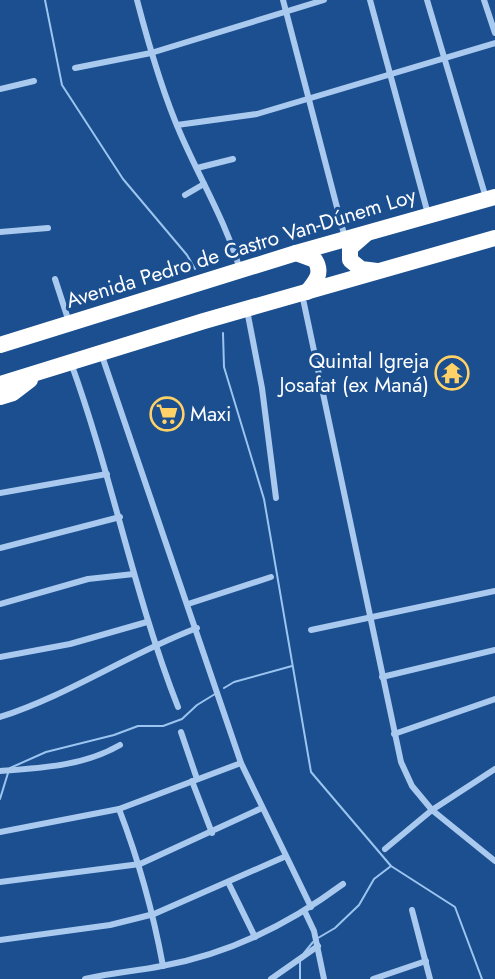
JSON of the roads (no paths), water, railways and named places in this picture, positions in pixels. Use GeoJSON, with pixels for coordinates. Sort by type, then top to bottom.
{"type":"FeatureCollection","features":[{"type":"Feature","properties":{"kind":"highway","name":"Avenida Pedro de Castro Van-Dúnem Loy"},"geometry":{"type":"LineString","coordinates":[[0,345],[345,238],[491,198]]}},
{"type":"Feature","properties":{"kind":"highway"},"geometry":{"type":"LineString","coordinates":[[369,232],[350,248],[350,260],[361,269],[384,271]]}},
{"type":"Feature","properties":{"kind":"highway"},"geometry":{"type":"LineString","coordinates":[[0,384],[204,321],[495,238]]}},
{"type":"Feature","properties":{"kind":"highway"},"geometry":{"type":"LineString","coordinates":[[296,253],[315,260],[319,268],[317,279],[304,293]]}},
{"type":"Feature","properties":{"kind":"highway"},"geometry":{"type":"LineString","coordinates":[[0,397],[26,384],[34,374]]}},
{"type":"Feature","properties":{"kind":"street"},"geometry":{"type":"LineString","coordinates":[[136,0],[151,53],[177,125],[223,221],[241,270]]}},
{"type":"Feature","properties":{"kind":"street"},"geometry":{"type":"LineString","coordinates":[[283,0],[345,238]]}},
{"type":"Feature","properties":{"kind":"street"},"geometry":{"type":"LineString","coordinates":[[75,68],[151,53],[324,0]]}},
{"type":"Feature","properties":{"kind":"street"},"geometry":{"type":"LineString","coordinates":[[370,0],[428,216]]}},
{"type":"Feature","properties":{"kind":"street"},"geometry":{"type":"LineString","coordinates":[[427,0],[491,198]]}},
{"type":"Feature","properties":{"kind":"street"},"geometry":{"type":"LineString","coordinates":[[484,0],[495,33]]}},
{"type":"Feature","properties":{"kind":"street"},"geometry":{"type":"LineString","coordinates":[[177,125],[257,114],[495,44]]}},
{"type":"Feature","properties":{"kind":"street"},"geometry":{"type":"LineString","coordinates":[[0,89],[34,81]]}},
{"type":"Feature","properties":{"kind":"street"},"geometry":{"type":"LineString","coordinates":[[197,168],[233,159]]}},
{"type":"Feature","properties":{"kind":"street"},"geometry":{"type":"LineString","coordinates":[[185,195],[204,184]]}},
{"type":"Feature","properties":{"kind":"street"},"geometry":{"type":"LineString","coordinates":[[0,232],[48,228]]}},
{"type":"Feature","properties":{"kind":"street"},"geometry":{"type":"LineString","coordinates":[[55,279],[69,323]]}},
{"type":"Feature","properties":{"kind":"street"},"geometry":{"type":"LineString","coordinates":[[304,293],[394,734],[408,778],[432,810],[495,861]]}},
{"type":"Feature","properties":{"kind":"street"},"geometry":{"type":"LineString","coordinates":[[240,311],[262,388],[276,498]]}},
{"type":"Feature","properties":{"kind":"street"},"geometry":{"type":"LineString","coordinates":[[101,353],[197,627],[241,763],[308,910],[324,979]]}},
{"type":"Feature","properties":{"kind":"street"},"geometry":{"type":"LineString","coordinates":[[71,362],[120,517],[153,644],[178,707]]}},
{"type":"Feature","properties":{"kind":"street"},"geometry":{"type":"LineString","coordinates":[[0,493],[107,474]]}},
{"type":"Feature","properties":{"kind":"street"},"geometry":{"type":"LineString","coordinates":[[0,548],[120,517]]}},
{"type":"Feature","properties":{"kind":"street"},"geometry":{"type":"LineString","coordinates":[[0,604],[88,579],[134,574]]}},
{"type":"Feature","properties":{"kind":"street"},"geometry":{"type":"LineString","coordinates":[[188,604],[271,577]]}},
{"type":"Feature","properties":{"kind":"street"},"geometry":{"type":"LineString","coordinates":[[310,630],[495,591]]}},
{"type":"Feature","properties":{"kind":"street"},"geometry":{"type":"LineString","coordinates":[[0,657],[70,644],[147,622]]}},
{"type":"Feature","properties":{"kind":"street"},"geometry":{"type":"LineString","coordinates":[[0,717],[42,704],[153,644],[197,627]]}},
{"type":"Feature","properties":{"kind":"street"},"geometry":{"type":"LineString","coordinates":[[382,677],[495,650]]}},
{"type":"Feature","properties":{"kind":"street"},"geometry":{"type":"LineString","coordinates":[[394,734],[495,699]]}},
{"type":"Feature","properties":{"kind":"street"},"geometry":{"type":"LineString","coordinates":[[181,732],[212,833]]}},
{"type":"Feature","properties":{"kind":"street"},"geometry":{"type":"LineString","coordinates":[[0,771],[27,769],[102,756],[120,745]]}},
{"type":"Feature","properties":{"kind":"street"},"geometry":{"type":"LineString","coordinates":[[0,832],[119,809],[241,763]]}},
{"type":"Feature","properties":{"kind":"street"},"geometry":{"type":"LineString","coordinates":[[385,849],[432,810],[495,769]]}},
{"type":"Feature","properties":{"kind":"street"},"geometry":{"type":"LineString","coordinates":[[0,882],[140,864],[212,833],[262,808]]}},
{"type":"Feature","properties":{"kind":"street"},"geometry":{"type":"LineString","coordinates":[[119,809],[140,864],[154,914],[163,966]]}},
{"type":"Feature","properties":{"kind":"street"},"geometry":{"type":"LineString","coordinates":[[0,940],[110,925],[154,914],[229,884],[284,857]]}},
{"type":"Feature","properties":{"kind":"street"},"geometry":{"type":"LineString","coordinates":[[229,884],[255,937]]}},
{"type":"Feature","properties":{"kind":"street"},"geometry":{"type":"LineString","coordinates":[[85,979],[163,966],[225,951],[308,910],[343,884]]}},
{"type":"Feature","properties":{"kind":"street"},"geometry":{"type":"LineString","coordinates":[[411,910],[430,979]]}},
{"type":"Feature","properties":{"kind":"street"},"geometry":{"type":"LineString","coordinates":[[271,979],[318,946]]}},
{"type":"Feature","properties":{"kind":"street"},"geometry":{"type":"LineString","coordinates":[[373,979],[426,961]]}},
{"type":"Feature","properties":{"kind":"waterway"},"geometry":{"type":"LineString","coordinates":[[45,0],[62,85],[123,179],[187,255],[195,269]]}},
{"type":"Feature","properties":{"kind":"waterway"},"geometry":{"type":"LineString","coordinates":[[223,333],[224,367],[264,499],[311,772],[391,866],[455,907],[482,979]]}},
{"type":"Feature","properties":{"kind":"waterway"},"geometry":{"type":"LineString","coordinates":[[224,688],[234,682],[292,666]]}},
{"type":"Feature","properties":{"kind":"waterway"},"geometry":{"type":"LineString","coordinates":[[10,768],[46,752],[114,735],[138,726],[163,726],[182,719],[197,705],[215,694]]}},
{"type":"Feature","properties":{"kind":"waterway"},"geometry":{"type":"LineString","coordinates":[[0,799],[8,773]]}},
{"type":"Feature","properties":{"kind":"waterway"},"geometry":{"type":"LineString","coordinates":[[318,938],[335,928],[359,905],[374,879],[391,866]]}},
{"type":"Feature","properties":{"kind":"waterway"},"geometry":{"type":"LineString","coordinates":[[304,953],[313,942]]}},
{"type":"Feature","properties":{"kind":"waterway"},"geometry":{"type":"LineString","coordinates":[[300,961],[300,979]]}},
{"type":"Feature","properties":{"kind":"place","name":"Quintal Igreja Josafat (ex Maná)"},"geometry":{"type":"Point","coordinates":[452,373]}},
{"type":"Feature","properties":{"kind":"place","name":"Maxi"},"geometry":{"type":"Point","coordinates":[167,414]}}]}
